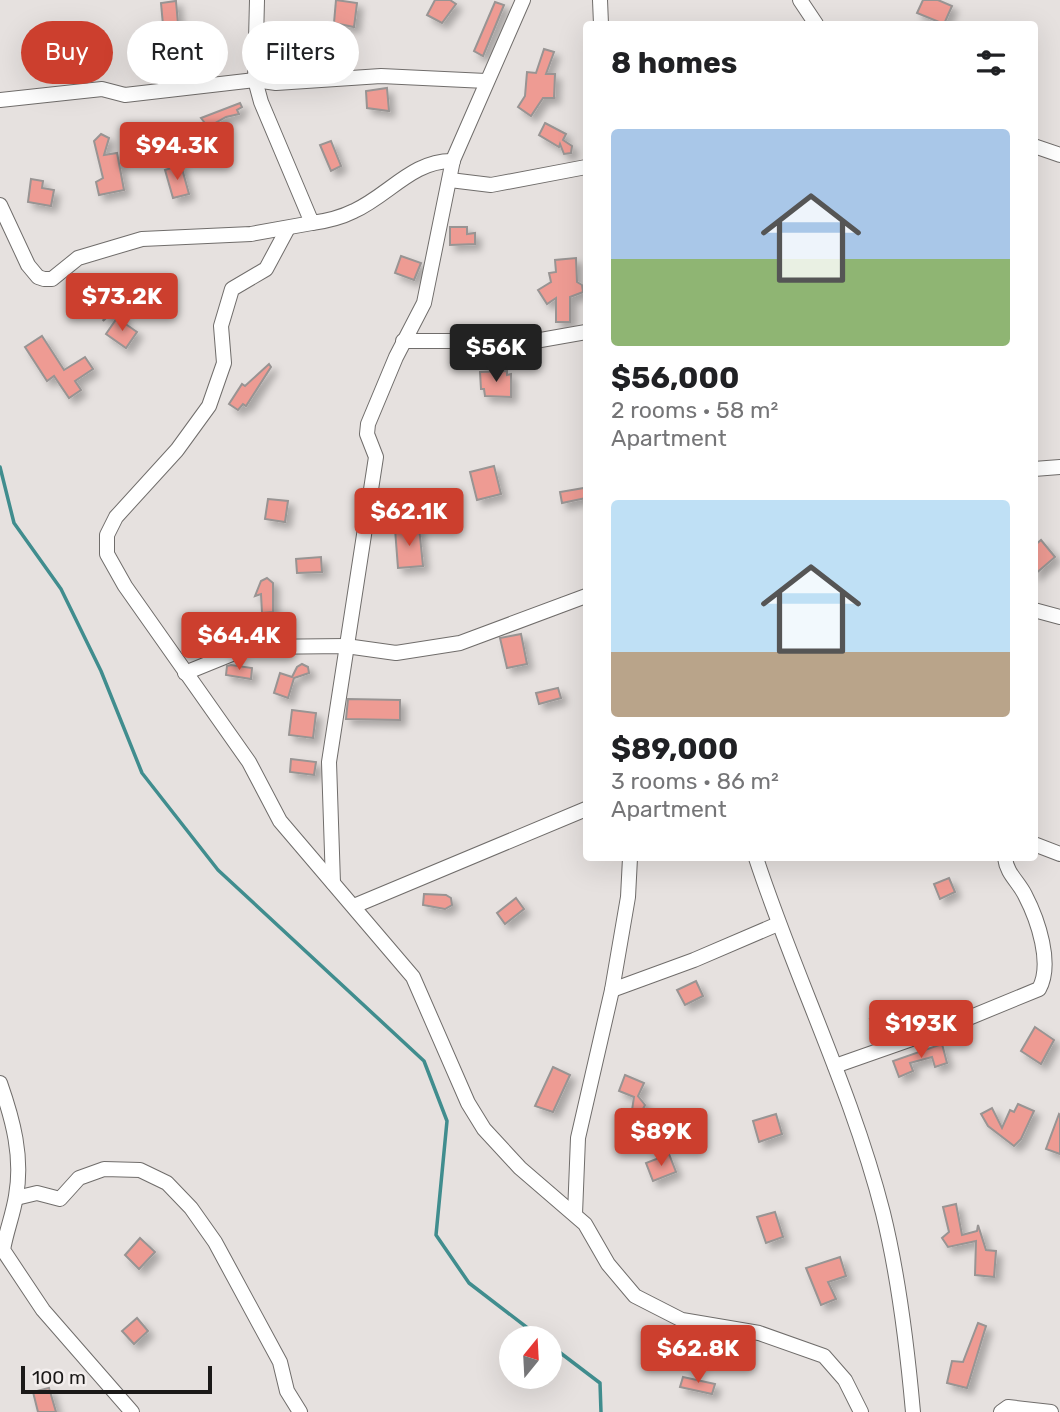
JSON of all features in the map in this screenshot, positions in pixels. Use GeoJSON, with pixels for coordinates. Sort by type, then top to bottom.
{"type":"FeatureCollection","features":[{"type":"Feature","properties":{"kind":"street"},"geometry":{"type":"LineString","coordinates":[[256,21],[257,0]]}},
{"type":"Feature","properties":{"kind":"street"},"geometry":{"type":"LineString","coordinates":[[333,883],[329,762],[376,457],[367,434],[368,424],[403,341],[424,303],[453,161],[523,0]]}},
{"type":"Feature","properties":{"kind":"street"},"geometry":{"type":"LineString","coordinates":[[600,0],[601,21]]}},
{"type":"Feature","properties":{"kind":"street"},"geometry":{"type":"LineString","coordinates":[[800,0],[814,21]]}},
{"type":"Feature","properties":{"kind":"street"},"geometry":{"type":"LineString","coordinates":[[359,77],[486,81]]}},
{"type":"Feature","properties":{"kind":"street"},"geometry":{"type":"LineString","coordinates":[[0,100],[102,89],[125,95],[242,82]]}},
{"type":"Feature","properties":{"kind":"street"},"geometry":{"type":"LineString","coordinates":[[256,84],[261,103],[312,223]]}},
{"type":"Feature","properties":{"kind":"street"},"geometry":{"type":"LineString","coordinates":[[1038,147],[1060,155]]}},
{"type":"Feature","properties":{"kind":"street"},"geometry":{"type":"LineString","coordinates":[[0,205],[29,265],[38,277],[52,279],[78,258],[142,239],[251,234],[330,220],[356,211],[434,160],[453,161]]}},
{"type":"Feature","properties":{"kind":"street"},"geometry":{"type":"LineString","coordinates":[[450,180],[491,186],[583,168]]}},
{"type":"Feature","properties":{"kind":"street"},"geometry":{"type":"LineString","coordinates":[[288,228],[265,269],[242,281],[227,297],[221,326],[224,363],[209,406],[177,450],[130,499],[107,535],[107,554],[125,586],[249,762],[280,821],[413,977],[468,1103],[484,1129],[520,1168],[585,1224],[608,1264],[635,1296],[682,1320],[759,1333],[824,1356],[845,1380],[861,1412]]}},
{"type":"Feature","properties":{"kind":"street"},"geometry":{"type":"LineString","coordinates":[[403,341],[535,341],[583,333]]}},
{"type":"Feature","properties":{"kind":"street"},"geometry":{"type":"LineString","coordinates":[[1038,469],[1060,467]]}},
{"type":"Feature","properties":{"kind":"street"},"geometry":{"type":"LineString","coordinates":[[185,673],[249,647],[346,646],[396,653],[460,643],[583,597]]}},
{"type":"Feature","properties":{"kind":"street"},"geometry":{"type":"LineString","coordinates":[[1038,611],[1060,617]]}},
{"type":"Feature","properties":{"kind":"street"},"geometry":{"type":"LineString","coordinates":[[354,906],[583,810]]}},
{"type":"Feature","properties":{"kind":"street"},"geometry":{"type":"LineString","coordinates":[[1038,846],[1060,854]]}},
{"type":"Feature","properties":{"kind":"street"},"geometry":{"type":"LineString","coordinates":[[575,1214],[578,1138],[612,990],[628,897],[630,861]]}},
{"type":"Feature","properties":{"kind":"street"},"geometry":{"type":"LineString","coordinates":[[757,861],[778,924],[835,1066],[869,1164],[891,1246],[914,1412]]}},
{"type":"Feature","properties":{"kind":"street"},"geometry":{"type":"LineString","coordinates":[[835,1066],[949,1026],[1039,989],[1046,975],[1044,954],[1032,912],[1011,877],[1006,861]]}},
{"type":"Feature","properties":{"kind":"street"},"geometry":{"type":"LineString","coordinates":[[612,990],[694,960],[778,924]]}},
{"type":"Feature","properties":{"kind":"street"},"geometry":{"type":"LineString","coordinates":[[0,1083],[9,1108],[20,1161],[16,1198],[1,1250],[43,1310],[132,1412]]}},
{"type":"Feature","properties":{"kind":"street"},"geometry":{"type":"LineString","coordinates":[[16,1198],[37,1193],[60,1199],[79,1178],[104,1169],[140,1170],[167,1183],[191,1208],[215,1242],[280,1362],[286,1391],[300,1412]]}},
{"type":"Feature","properties":{"kind":"street"},"geometry":{"type":"LineString","coordinates":[[1001,1412],[1008,1407],[1031,1407],[1051,1412]]}},
{"type":"Feature","properties":{"kind":"building"},"geometry":{"type":"Polygon","coordinates":[[[336,0],[357,3],[355,21],[334,21],[336,0]]]}},
{"type":"Feature","properties":{"kind":"building"},"geometry":{"type":"Polygon","coordinates":[[[435,0],[450,0],[456,4],[442,23],[427,15],[435,0]]]}},
{"type":"Feature","properties":{"kind":"building"},"geometry":{"type":"Polygon","coordinates":[[[923,0],[938,0],[952,6],[945,21],[937,21],[917,13],[923,0]]]}},
{"type":"Feature","properties":{"kind":"building"},"geometry":{"type":"Polygon","coordinates":[[[176,1],[178,21],[163,21],[161,3],[176,1]]]}},
{"type":"Feature","properties":{"kind":"building"},"geometry":{"type":"Polygon","coordinates":[[[495,2],[504,5],[483,56],[474,51],[495,2]]]}},
{"type":"Feature","properties":{"kind":"building"},"geometry":{"type":"Polygon","coordinates":[[[544,49],[554,52],[546,74],[555,74],[554,98],[543,98],[531,116],[518,107],[525,96],[527,72],[536,73],[544,49]]]}},
{"type":"Feature","properties":{"kind":"building"},"geometry":{"type":"Polygon","coordinates":[[[387,88],[389,111],[367,108],[366,91],[387,88]]]}},
{"type":"Feature","properties":{"kind":"building"},"geometry":{"type":"Polygon","coordinates":[[[240,103],[242,107],[237,110],[239,114],[226,117],[208,127],[201,118],[240,103]]]}},
{"type":"Feature","properties":{"kind":"building"},"geometry":{"type":"Polygon","coordinates":[[[545,123],[566,134],[563,140],[572,146],[571,153],[564,154],[560,144],[559,147],[539,135],[545,123]]]}},
{"type":"Feature","properties":{"kind":"building"},"geometry":{"type":"Polygon","coordinates":[[[101,134],[109,138],[104,155],[117,153],[124,190],[99,195],[96,182],[103,178],[94,141],[101,134]]]}},
{"type":"Feature","properties":{"kind":"building"},"geometry":{"type":"Polygon","coordinates":[[[331,141],[341,166],[331,171],[320,145],[331,141]]]}},
{"type":"Feature","properties":{"kind":"building"},"geometry":{"type":"Polygon","coordinates":[[[181,165],[189,194],[173,198],[165,170],[181,165]]]}},
{"type":"Feature","properties":{"kind":"building"},"geometry":{"type":"Polygon","coordinates":[[[31,179],[43,181],[42,188],[54,190],[51,206],[28,202],[31,179]]]}},
{"type":"Feature","properties":{"kind":"building"},"geometry":{"type":"Polygon","coordinates":[[[450,227],[467,227],[467,234],[475,233],[475,244],[450,245],[450,227]]]}},
{"type":"Feature","properties":{"kind":"building"},"geometry":{"type":"Polygon","coordinates":[[[401,256],[421,263],[414,280],[395,273],[401,256]]]}},
{"type":"Feature","properties":{"kind":"building"},"geometry":{"type":"Polygon","coordinates":[[[576,258],[577,282],[582,285],[583,292],[570,297],[570,322],[556,322],[556,298],[547,304],[538,290],[551,282],[549,273],[556,272],[555,260],[576,258]]]}},
{"type":"Feature","properties":{"kind":"building"},"geometry":{"type":"Polygon","coordinates":[[[114,294],[123,294],[123,303],[103,321],[114,294]]]}},
{"type":"Feature","properties":{"kind":"building"},"geometry":{"type":"Polygon","coordinates":[[[117,318],[137,332],[126,348],[106,334],[117,318]]]}},
{"type":"Feature","properties":{"kind":"building"},"geometry":{"type":"Polygon","coordinates":[[[42,336],[64,370],[85,357],[93,369],[75,381],[81,390],[69,398],[54,376],[47,381],[25,347],[42,336]]]}},
{"type":"Feature","properties":{"kind":"building"},"geometry":{"type":"Polygon","coordinates":[[[269,364],[271,367],[246,406],[243,404],[238,410],[229,404],[242,384],[245,386],[269,364]]]}},
{"type":"Feature","properties":{"kind":"building"},"geometry":{"type":"Polygon","coordinates":[[[507,371],[507,375],[511,374],[511,397],[485,396],[484,389],[481,389],[480,372],[507,371]]]}},
{"type":"Feature","properties":{"kind":"building"},"geometry":{"type":"Polygon","coordinates":[[[494,466],[501,494],[477,500],[470,472],[494,466]]]}},
{"type":"Feature","properties":{"kind":"building"},"geometry":{"type":"Polygon","coordinates":[[[583,488],[583,499],[562,503],[560,492],[583,488]]]}},
{"type":"Feature","properties":{"kind":"building"},"geometry":{"type":"Polygon","coordinates":[[[268,499],[288,501],[285,522],[265,519],[268,499]]]}},
{"type":"Feature","properties":{"kind":"building"},"geometry":{"type":"Polygon","coordinates":[[[419,527],[423,566],[398,568],[395,529],[419,527]]]}},
{"type":"Feature","properties":{"kind":"building"},"geometry":{"type":"Polygon","coordinates":[[[1041,540],[1055,557],[1038,572],[1038,543],[1041,540]]]}},
{"type":"Feature","properties":{"kind":"building"},"geometry":{"type":"Polygon","coordinates":[[[321,557],[322,572],[297,573],[296,559],[321,557]]]}},
{"type":"Feature","properties":{"kind":"building"},"geometry":{"type":"Polygon","coordinates":[[[267,578],[273,583],[273,612],[262,613],[261,594],[255,596],[261,581],[267,578]]]}},
{"type":"Feature","properties":{"kind":"building"},"geometry":{"type":"Polygon","coordinates":[[[521,634],[527,664],[507,668],[500,638],[521,634]]]}},
{"type":"Feature","properties":{"kind":"building"},"geometry":{"type":"Polygon","coordinates":[[[302,664],[308,667],[309,673],[294,678],[288,698],[274,693],[280,673],[292,677],[297,667],[302,664]]]}},
{"type":"Feature","properties":{"kind":"building"},"geometry":{"type":"Polygon","coordinates":[[[227,666],[252,668],[251,679],[226,675],[227,666]]]}},
{"type":"Feature","properties":{"kind":"building"},"geometry":{"type":"Polygon","coordinates":[[[558,688],[561,698],[539,704],[536,693],[558,688]]]}},
{"type":"Feature","properties":{"kind":"building"},"geometry":{"type":"Polygon","coordinates":[[[348,699],[400,700],[400,720],[346,719],[348,699]]]}},
{"type":"Feature","properties":{"kind":"building"},"geometry":{"type":"Polygon","coordinates":[[[292,710],[316,713],[313,738],[289,735],[292,710]]]}},
{"type":"Feature","properties":{"kind":"building"},"geometry":{"type":"Polygon","coordinates":[[[291,759],[316,762],[314,775],[290,772],[291,759]]]}},
{"type":"Feature","properties":{"kind":"building"},"geometry":{"type":"Polygon","coordinates":[[[949,878],[955,892],[940,899],[934,884],[949,878]]]}},
{"type":"Feature","properties":{"kind":"building"},"geometry":{"type":"Polygon","coordinates":[[[424,894],[446,895],[451,898],[452,905],[445,909],[423,905],[424,894]]]}},
{"type":"Feature","properties":{"kind":"building"},"geometry":{"type":"Polygon","coordinates":[[[516,898],[524,909],[505,924],[497,913],[516,898]]]}},
{"type":"Feature","properties":{"kind":"building"},"geometry":{"type":"Polygon","coordinates":[[[696,981],[703,996],[685,1005],[677,990],[696,981]]]}},
{"type":"Feature","properties":{"kind":"building"},"geometry":{"type":"Polygon","coordinates":[[[894,1012],[902,1030],[879,1040],[870,1019],[894,1012]]]}},
{"type":"Feature","properties":{"kind":"building"},"geometry":{"type":"Polygon","coordinates":[[[1035,1027],[1054,1040],[1041,1064],[1021,1051],[1035,1027]]]}},
{"type":"Feature","properties":{"kind":"building"},"geometry":{"type":"Polygon","coordinates":[[[942,1044],[947,1063],[935,1067],[932,1057],[910,1063],[913,1071],[899,1077],[893,1061],[942,1044]]]}},
{"type":"Feature","properties":{"kind":"building"},"geometry":{"type":"Polygon","coordinates":[[[553,1067],[570,1075],[553,1112],[535,1106],[553,1067]]]}},
{"type":"Feature","properties":{"kind":"building"},"geometry":{"type":"Polygon","coordinates":[[[625,1075],[644,1083],[638,1096],[645,1105],[641,1113],[632,1110],[634,1097],[619,1091],[625,1075]]]}},
{"type":"Feature","properties":{"kind":"building"},"geometry":{"type":"Polygon","coordinates":[[[1018,1104],[1034,1111],[1021,1139],[1014,1146],[988,1126],[981,1114],[992,1108],[1002,1128],[1010,1110],[1014,1112],[1018,1104]]]}},
{"type":"Feature","properties":{"kind":"building"},"geometry":{"type":"Polygon","coordinates":[[[776,1114],[782,1134],[759,1142],[753,1121],[776,1114]]]}},
{"type":"Feature","properties":{"kind":"building"},"geometry":{"type":"Polygon","coordinates":[[[1060,1115],[1060,1154],[1046,1149],[1060,1115]]]}},
{"type":"Feature","properties":{"kind":"building"},"geometry":{"type":"Polygon","coordinates":[[[669,1154],[676,1172],[653,1181],[646,1163],[669,1154]]]}},
{"type":"Feature","properties":{"kind":"building"},"geometry":{"type":"Polygon","coordinates":[[[956,1204],[962,1235],[977,1231],[978,1225],[986,1250],[996,1251],[994,1277],[975,1275],[976,1241],[948,1247],[942,1238],[949,1232],[943,1207],[956,1204]]]}},
{"type":"Feature","properties":{"kind":"building"},"geometry":{"type":"Polygon","coordinates":[[[775,1212],[783,1237],[766,1243],[757,1217],[775,1212]]]}},
{"type":"Feature","properties":{"kind":"building"},"geometry":{"type":"Polygon","coordinates":[[[140,1238],[155,1252],[139,1269],[125,1255],[140,1238]]]}},
{"type":"Feature","properties":{"kind":"building"},"geometry":{"type":"Polygon","coordinates":[[[840,1257],[846,1276],[828,1282],[836,1299],[821,1305],[806,1268],[840,1257]]]}},
{"type":"Feature","properties":{"kind":"building"},"geometry":{"type":"Polygon","coordinates":[[[137,1318],[148,1331],[134,1344],[122,1331],[137,1318]]]}},
{"type":"Feature","properties":{"kind":"building"},"geometry":{"type":"Polygon","coordinates":[[[978,1323],[986,1326],[967,1388],[947,1383],[952,1361],[963,1362],[978,1323]]]}},
{"type":"Feature","properties":{"kind":"building"},"geometry":{"type":"Polygon","coordinates":[[[683,1377],[715,1384],[712,1394],[680,1387],[683,1377]]]}},
{"type":"Feature","properties":{"kind":"building"},"geometry":{"type":"Polygon","coordinates":[[[49,1388],[56,1412],[38,1412],[33,1392],[49,1388]]]}},
{"type":"Feature","properties":{"kind":"waterway"},"geometry":{"type":"LineString","coordinates":[[0,467],[14,523],[61,589],[101,671],[142,773],[218,870],[424,1061],[447,1121],[436,1235],[469,1283],[525,1326]]}},
{"type":"Feature","properties":{"kind":"waterway"},"geometry":{"type":"LineString","coordinates":[[562,1354],[600,1383],[601,1412]]}}]}
